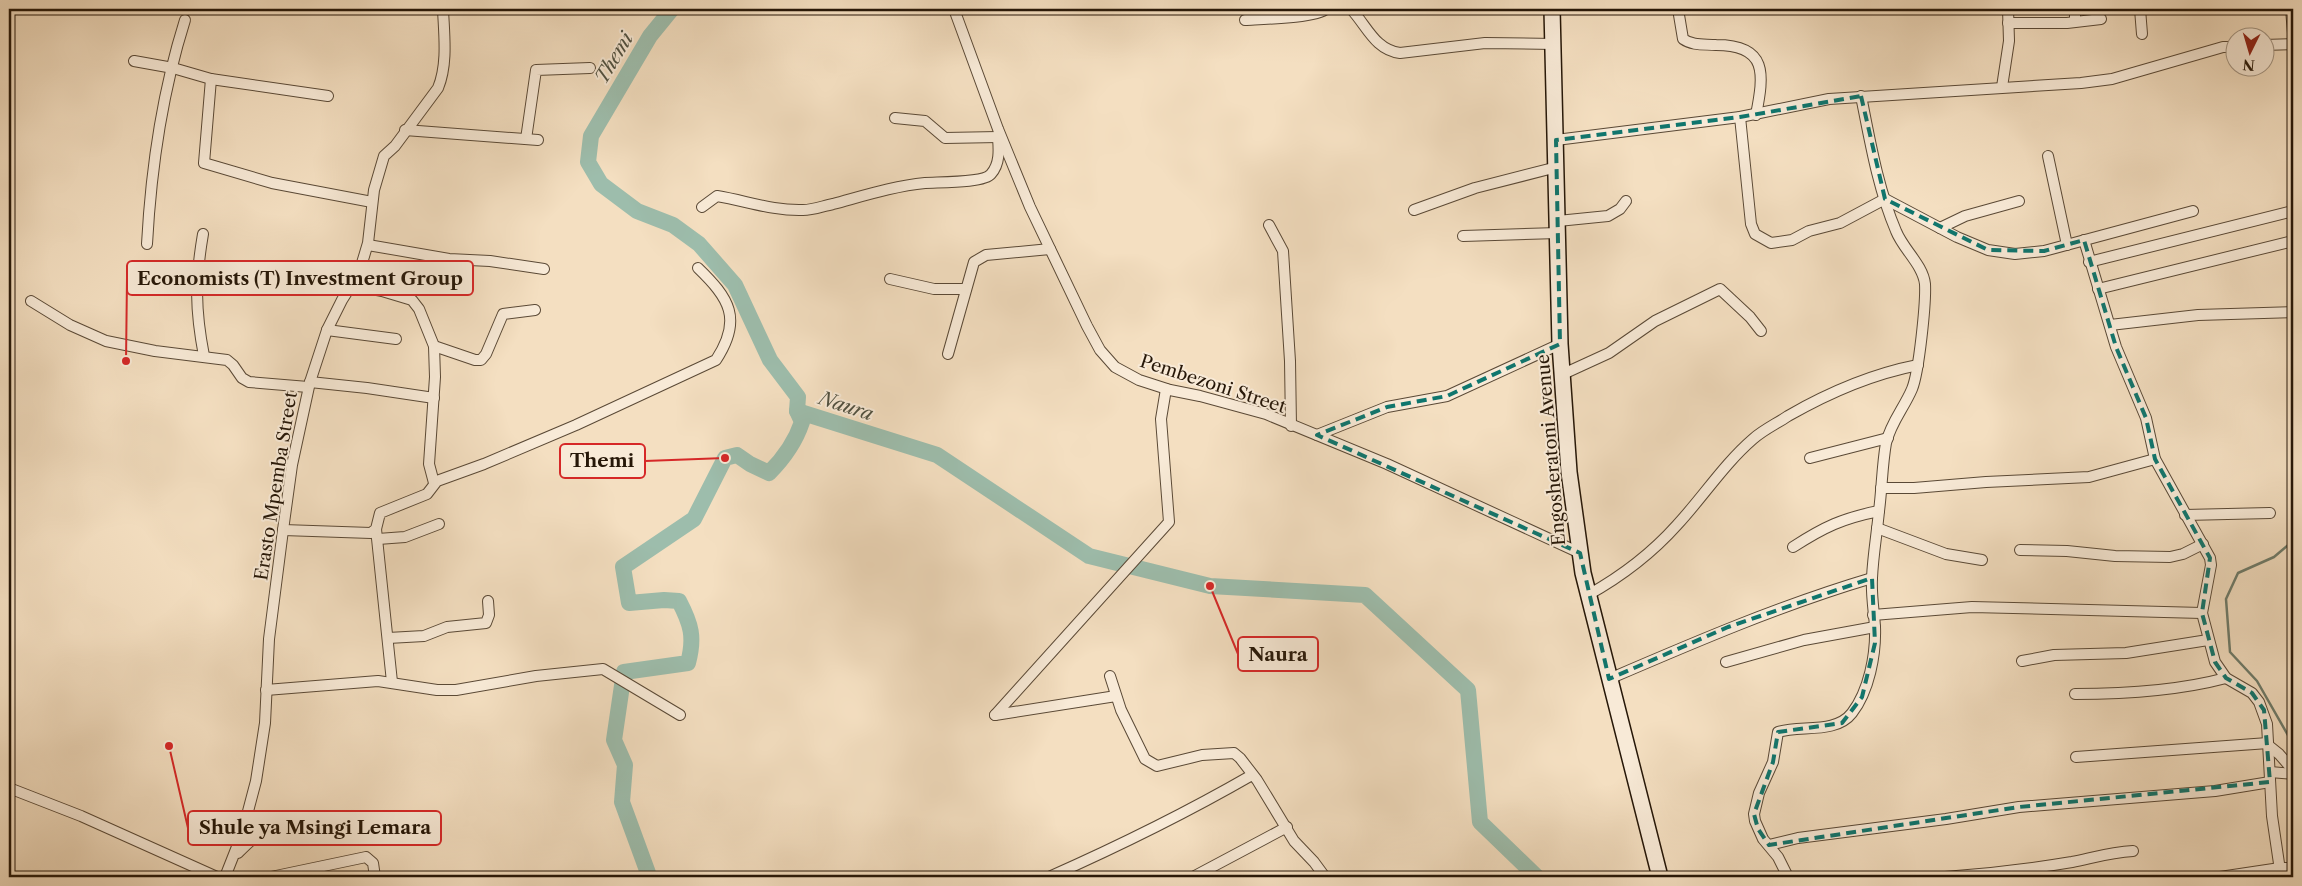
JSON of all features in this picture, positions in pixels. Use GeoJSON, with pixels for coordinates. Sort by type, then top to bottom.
{"type":"FeatureCollection","features":[{"type":"Feature","properties":{"kind":"street","name":"Erasto Mpemba Street"},"geometry":{"type":"LineString","coordinates":[[225,877],[235,856],[256,781],[265,723],[269,639],[283,530],[292,465],[309,385],[327,330],[359,272],[368,245],[372,202],[378,171],[384,156],[395,146],[438,88],[442,78],[443,9]]}},
{"type":"Feature","properties":{"kind":"street","name":"Pembezoni Street"},"geometry":{"type":"LineString","coordinates":[[954,9],[998,133],[1050,249],[1100,350],[1115,367],[1140,380],[1166,389],[1266,414],[1291,426],[1387,464],[1580,553]]}},
{"type":"Feature","properties":{"kind":"street"},"geometry":{"type":"LineString","coordinates":[[1245,20],[1310,14],[1322,12],[1326,9]]}},
{"type":"Feature","properties":{"kind":"street"},"geometry":{"type":"LineString","coordinates":[[1352,9],[1376,40],[1389,51],[1400,52],[1485,44],[1554,44]]}},
{"type":"Feature","properties":{"kind":"street","name":"Engosheratoni Avenue"},"geometry":{"type":"LineString","coordinates":[[1552,9],[1561,375],[1569,472],[1588,595],[1660,877]]}},
{"type":"Feature","properties":{"kind":"street"},"geometry":{"type":"LineString","coordinates":[[1678,9],[1682,39],[1690,44],[1745,48],[1756,56],[1762,70],[1756,115]]}},
{"type":"Feature","properties":{"kind":"street"},"geometry":{"type":"LineString","coordinates":[[2002,87],[2009,41],[2008,9]]}},
{"type":"Feature","properties":{"kind":"street"},"geometry":{"type":"LineString","coordinates":[[2075,9],[2075,21]]}},
{"type":"Feature","properties":{"kind":"street"},"geometry":{"type":"LineString","coordinates":[[2140,9],[2142,34]]}},
{"type":"Feature","properties":{"kind":"street"},"geometry":{"type":"LineString","coordinates":[[2291,9],[2293,32]]}},
{"type":"Feature","properties":{"kind":"street"},"geometry":{"type":"LineString","coordinates":[[2008,23],[2101,19]]}},
{"type":"Feature","properties":{"kind":"street"},"geometry":{"type":"LineString","coordinates":[[147,244],[149,203],[158,128],[185,20]]}},
{"type":"Feature","properties":{"kind":"street"},"geometry":{"type":"LineString","coordinates":[[2274,45],[2293,44]]}},
{"type":"Feature","properties":{"kind":"street"},"geometry":{"type":"LineString","coordinates":[[1556,140],[1756,115],[1829,99],[2080,83],[2112,79],[2224,47]]}},
{"type":"Feature","properties":{"kind":"street"},"geometry":{"type":"LineString","coordinates":[[134,61],[173,68],[211,79],[328,96]]}},
{"type":"Feature","properties":{"kind":"street"},"geometry":{"type":"LineString","coordinates":[[526,139],[536,70],[590,68]]}},
{"type":"Feature","properties":{"kind":"street"},"geometry":{"type":"LineString","coordinates":[[211,79],[204,163],[272,183],[372,202]]}},
{"type":"Feature","properties":{"kind":"street"},"geometry":{"type":"LineString","coordinates":[[1788,877],[1778,857],[1758,829],[1754,814],[1759,793],[1773,762],[1778,732],[1842,723],[1852,714],[1862,697],[1875,643],[1872,578],[1876,528],[1888,438],[1893,422],[1912,388],[1918,365],[1925,284],[1922,275],[1896,232],[1885,199],[1861,96]]}},
{"type":"Feature","properties":{"kind":"street"},"geometry":{"type":"LineString","coordinates":[[1740,117],[1751,224],[1755,234],[1761,239],[1771,243],[1792,240],[1810,231],[1840,223],[1885,199]]}},
{"type":"Feature","properties":{"kind":"street"},"geometry":{"type":"LineString","coordinates":[[702,207],[717,196],[768,208],[806,210],[890,188],[959,180],[976,181],[986,178],[995,168],[999,155],[998,133],[945,138],[925,121],[895,118]]}},
{"type":"Feature","properties":{"kind":"street"},"geometry":{"type":"LineString","coordinates":[[405,130],[538,140]]}},
{"type":"Feature","properties":{"kind":"street"},"geometry":{"type":"LineString","coordinates":[[2048,156],[2067,245]]}},
{"type":"Feature","properties":{"kind":"street"},"geometry":{"type":"LineString","coordinates":[[1414,210],[1510,178],[1557,167]]}},
{"type":"Feature","properties":{"kind":"street"},"geometry":{"type":"LineString","coordinates":[[1885,199],[1940,228],[1988,250],[2015,254],[2044,251],[2193,211]]}},
{"type":"Feature","properties":{"kind":"street"},"geometry":{"type":"LineString","coordinates":[[1463,236],[1558,227],[1608,216],[1620,209],[1626,201]]}},
{"type":"Feature","properties":{"kind":"street"},"geometry":{"type":"LineString","coordinates":[[1940,228],[1964,216],[2019,201]]}},
{"type":"Feature","properties":{"kind":"street"},"geometry":{"type":"LineString","coordinates":[[2089,262],[2293,211]]}},
{"type":"Feature","properties":{"kind":"street"},"geometry":{"type":"LineString","coordinates":[[1269,225],[1283,251],[1287,291],[1291,426]]}},
{"type":"Feature","properties":{"kind":"street"},"geometry":{"type":"LineString","coordinates":[[204,234],[198,269],[196,309],[204,356]]}},
{"type":"Feature","properties":{"kind":"street"},"geometry":{"type":"LineString","coordinates":[[2084,240],[2089,262],[2116,347],[2146,418],[2155,459],[2184,515],[2203,544],[2211,565],[2202,613],[2215,662],[2226,678],[2252,693],[2259,702],[2267,724],[2272,816],[2281,872]]}},
{"type":"Feature","properties":{"kind":"street"},"geometry":{"type":"LineString","coordinates":[[2098,288],[2293,241]]}},
{"type":"Feature","properties":{"kind":"street"},"geometry":{"type":"LineString","coordinates":[[368,245],[449,259],[490,261],[544,269]]}},
{"type":"Feature","properties":{"kind":"street"},"geometry":{"type":"LineString","coordinates":[[948,354],[970,269],[974,262],[979,258],[999,254],[1050,249]]}},
{"type":"Feature","properties":{"kind":"street"},"geometry":{"type":"LineString","coordinates":[[392,682],[377,534],[380,513],[427,494],[434,483],[484,464],[584,421],[716,360],[726,340],[731,314],[719,288],[698,268]]}},
{"type":"Feature","properties":{"kind":"street"},"geometry":{"type":"LineString","coordinates":[[890,279],[934,289],[966,289]]}},
{"type":"Feature","properties":{"kind":"street"},"geometry":{"type":"LineString","coordinates":[[352,285],[412,300],[419,309],[434,346],[434,398],[429,464],[434,483]]}},
{"type":"Feature","properties":{"kind":"street"},"geometry":{"type":"LineString","coordinates":[[1561,375],[1609,353],[1655,321],[1720,289],[1750,317],[1761,331]]}},
{"type":"Feature","properties":{"kind":"street"},"geometry":{"type":"LineString","coordinates":[[31,301],[70,325],[106,341],[155,351],[227,360],[234,364],[242,378],[249,382],[367,388],[434,398]]}},
{"type":"Feature","properties":{"kind":"street"},"geometry":{"type":"LineString","coordinates":[[434,346],[475,360],[481,360],[486,354],[502,314],[536,310]]}},
{"type":"Feature","properties":{"kind":"street"},"geometry":{"type":"LineString","coordinates":[[2110,325],[2198,315],[2293,312]]}},
{"type":"Feature","properties":{"kind":"street"},"geometry":{"type":"LineString","coordinates":[[327,330],[396,339]]}},
{"type":"Feature","properties":{"kind":"street"},"geometry":{"type":"LineString","coordinates":[[1317,435],[1387,406],[1447,396],[1560,344]]}},
{"type":"Feature","properties":{"kind":"street"},"geometry":{"type":"LineString","coordinates":[[1588,595],[1623,573],[1659,544],[1732,460],[1753,439],[1769,427],[1811,402],[1834,392],[1897,369],[1918,365]]}},
{"type":"Feature","properties":{"kind":"street"},"geometry":{"type":"LineString","coordinates":[[1116,696],[994,715],[1169,522],[1161,419],[1166,389]]}},
{"type":"Feature","properties":{"kind":"street"},"geometry":{"type":"LineString","coordinates":[[1810,458],[1888,438]]}},
{"type":"Feature","properties":{"kind":"street"},"geometry":{"type":"LineString","coordinates":[[1881,488],[1914,488],[2090,477],[2155,459]]}},
{"type":"Feature","properties":{"kind":"street"},"geometry":{"type":"LineString","coordinates":[[1793,547],[1824,527],[1879,511]]}},
{"type":"Feature","properties":{"kind":"street"},"geometry":{"type":"LineString","coordinates":[[2184,515],[2270,513]]}},
{"type":"Feature","properties":{"kind":"street"},"geometry":{"type":"LineString","coordinates":[[283,530],[413,535],[439,524]]}},
{"type":"Feature","properties":{"kind":"street"},"geometry":{"type":"LineString","coordinates":[[1876,528],[1946,554],[1982,560]]}},
{"type":"Feature","properties":{"kind":"street"},"geometry":{"type":"LineString","coordinates":[[2020,550],[2115,556],[2170,557],[2183,554],[2203,544]]}},
{"type":"Feature","properties":{"kind":"street"},"geometry":{"type":"LineString","coordinates":[[1608,679],[1728,627],[1783,606],[1872,578]]}},
{"type":"Feature","properties":{"kind":"street"},"geometry":{"type":"LineString","coordinates":[[388,638],[424,636],[447,626],[486,623],[489,615],[488,601]]}},
{"type":"Feature","properties":{"kind":"street"},"geometry":{"type":"LineString","coordinates":[[1873,615],[1972,607],[2202,613]]}},
{"type":"Feature","properties":{"kind":"street"},"geometry":{"type":"LineString","coordinates":[[1726,662],[1804,640],[1875,627]]}},
{"type":"Feature","properties":{"kind":"street"},"geometry":{"type":"LineString","coordinates":[[2022,661],[2054,655],[2126,653],[2208,640]]}},
{"type":"Feature","properties":{"kind":"street"},"geometry":{"type":"LineString","coordinates":[[266,690],[348,682],[392,682],[437,690],[456,690],[536,676],[603,669],[680,715]]}},
{"type":"Feature","properties":{"kind":"street"},"geometry":{"type":"LineString","coordinates":[[1110,676],[1116,696],[1137,744],[1151,764],[1157,766],[1202,755],[1234,753],[1252,775],[1294,841],[1325,877]]}},
{"type":"Feature","properties":{"kind":"street"},"geometry":{"type":"LineString","coordinates":[[2075,694],[2110,694],[2196,686],[2226,678]]}},
{"type":"Feature","properties":{"kind":"street"},"geometry":{"type":"LineString","coordinates":[[2076,757],[2268,745],[2293,770]]}},
{"type":"Feature","properties":{"kind":"street"},"geometry":{"type":"LineString","coordinates":[[1769,845],[1798,838],[1946,819],[2019,807],[2215,791],[2270,777],[2293,774]]}},
{"type":"Feature","properties":{"kind":"street"},"geometry":{"type":"LineString","coordinates":[[1049,877],[1126,843],[1200,805],[1252,775]]}},
{"type":"Feature","properties":{"kind":"street"},"geometry":{"type":"LineString","coordinates":[[9,788],[74,812],[216,877]]}},
{"type":"Feature","properties":{"kind":"street"},"geometry":{"type":"LineString","coordinates":[[235,856],[254,836],[275,828],[288,830]]}},
{"type":"Feature","properties":{"kind":"street"},"geometry":{"type":"LineString","coordinates":[[1192,877],[1287,828]]}},
{"type":"Feature","properties":{"kind":"street"},"geometry":{"type":"LineString","coordinates":[[1945,877],[1992,874],[2074,862],[2113,852],[2132,851]]}},
{"type":"Feature","properties":{"kind":"street"},"geometry":{"type":"LineString","coordinates":[[271,877],[366,857],[372,864],[375,877]]}},
{"type":"Feature","properties":{"kind":"street"},"geometry":{"type":"LineString","coordinates":[[2220,877],[2281,872],[2293,868]]}},
{"type":"Feature","properties":{"kind":"highlighted area"},"geometry":{"type":"Polygon","coordinates":[[[1861,96],[1885,199],[1988,250],[2044,251],[2084,240],[2116,347],[2146,418],[2155,459],[2210,558],[2202,613],[2215,662],[2226,678],[2252,693],[2264,710],[2270,782],[2019,807],[1769,845],[1758,829],[1754,814],[1773,762],[1778,732],[1842,723],[1862,697],[1875,643],[1872,578],[1728,627],[1609,679],[1580,553],[1317,435],[1387,407],[1447,396],[1560,344],[1556,140],[1740,117],[1861,96]]]}},
{"type":"Feature","properties":{"kind":"waterway","name":"Themi"},"geometry":{"type":"LineString","coordinates":[[648,877],[622,802],[625,765],[614,740],[624,672],[688,663],[691,631],[679,601],[664,600],[629,603],[623,567],[694,519],[725,458],[737,455],[769,473],[788,449],[802,422],[797,411],[798,397],[770,360],[735,285],[699,244],[673,225],[637,211],[601,184],[588,162],[591,136],[650,36],[672,9]]}},
{"type":"Feature","properties":{"kind":"waterway","name":"Naura"},"geometry":{"type":"LineString","coordinates":[[797,411],[937,455],[1089,556],[1210,586],[1365,595],[1468,690],[1480,822],[1537,877]]}},
{"type":"Feature","properties":{"kind":"waterway"},"geometry":{"type":"LineString","coordinates":[[2293,541],[2274,557],[2238,573],[2226,599],[2230,652],[2257,681],[2293,744]]}},
{"type":"Feature","properties":{"kind":"place","name":"Economists (T) Investment Group"},"geometry":{"type":"Point","coordinates":[126,361]}},
{"type":"Feature","properties":{"kind":"place","name":"Themi"},"geometry":{"type":"Point","coordinates":[725,458]}},
{"type":"Feature","properties":{"kind":"place","name":"Naura"},"geometry":{"type":"Point","coordinates":[1210,586]}},
{"type":"Feature","properties":{"kind":"place","name":"Shule ya Msingi Lemara"},"geometry":{"type":"Point","coordinates":[169,746]}}]}
